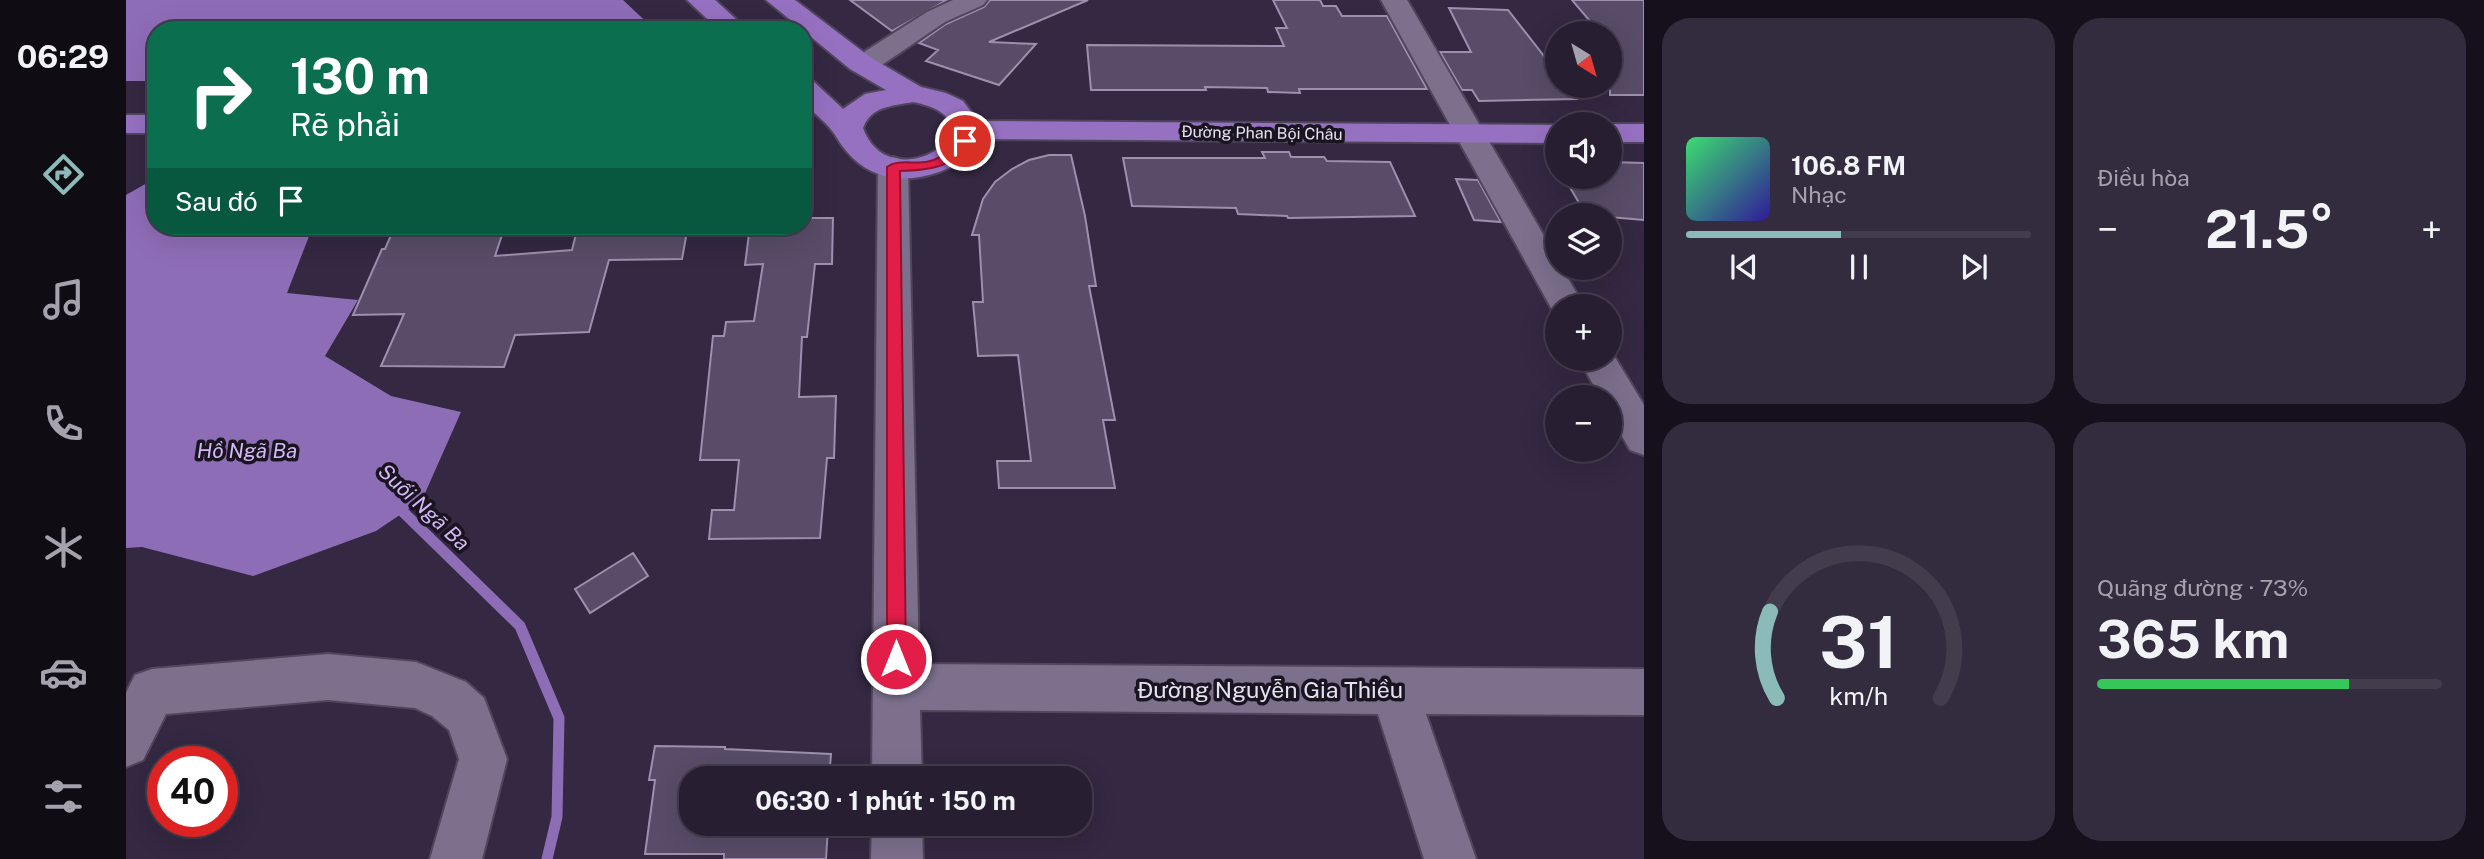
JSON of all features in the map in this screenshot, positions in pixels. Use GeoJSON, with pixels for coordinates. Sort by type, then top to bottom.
{"type":"FeatureCollection","features":[{"type":"Feature","properties":{"kind":"main road"},"geometry":{"type":"LineString","coordinates":[[700,0],[724,21]]}},
{"type":"Feature","properties":{"kind":"main road"},"geometry":{"type":"LineString","coordinates":[[779,0],[806,21]]}},
{"type":"Feature","properties":{"kind":"main road"},"geometry":{"type":"LineString","coordinates":[[812,26],[863,65],[913,94],[944,102],[964,120],[967,130],[965,141],[957,152],[930,166],[893,167],[860,154],[851,143],[848,131],[851,118],[861,107],[884,97],[913,94]]}},
{"type":"Feature","properties":{"kind":"main road"},"geometry":{"type":"LineString","coordinates":[[812,96],[848,131]]}},
{"type":"Feature","properties":{"kind":"main road"},"geometry":{"type":"LineString","coordinates":[[126,124],[147,124]]}},
{"type":"Feature","properties":{"kind":"main road"},"geometry":{"type":"LineString","coordinates":[[812,129],[848,131]]}},
{"type":"Feature","properties":{"kind":"main road","name":"Đường Phan Bội Châu"},"geometry":{"type":"LineString","coordinates":[[967,130],[1545,134]]}},
{"type":"Feature","properties":{"kind":"main road"},"geometry":{"type":"LineString","coordinates":[[1622,133],[1644,133]]}},
{"type":"Feature","properties":{"kind":"street"},"geometry":{"type":"LineString","coordinates":[[863,65],[936,17],[974,0]]}},
{"type":"Feature","properties":{"kind":"street"},"geometry":{"type":"LineString","coordinates":[[1394,0],[1560,294]]}},
{"type":"Feature","properties":{"kind":"street"},"geometry":{"type":"LineString","coordinates":[[893,167],[897,766]]}},
{"type":"Feature","properties":{"kind":"street"},"geometry":{"type":"LineString","coordinates":[[1604,371],[1644,439]]}},
{"type":"Feature","properties":{"kind":"street"},"geometry":{"type":"LineString","coordinates":[[126,743],[152,692],[328,677],[416,685],[449,699],[467,715],[483,759],[456,859]]}},
{"type":"Feature","properties":{"kind":"street","name":"Đường Nguyễn Gia Thiều"},"geometry":{"type":"LineString","coordinates":[[896,687],[1644,691]]}},
{"type":"Feature","properties":{"kind":"street"},"geometry":{"type":"LineString","coordinates":[[1394,690],[1450,859]]}},
{"type":"Feature","properties":{"kind":"street"},"geometry":{"type":"LineString","coordinates":[[897,836],[897,859]]}},
{"type":"Feature","properties":{"kind":"water"},"geometry":{"type":"Polygon","coordinates":[[[126,0],[623,0],[645,21],[147,21],[147,81],[126,81],[126,0]]]}},
{"type":"Feature","properties":{"kind":"water","name":"Hồ Ngã Ba"},"geometry":{"type":"Polygon","coordinates":[[[147,183],[147,235],[310,235],[287,293],[358,300],[325,356],[391,396],[461,412],[422,500],[376,531],[253,576],[142,547],[126,548],[126,195],[147,183]]]}},
{"type":"Feature","properties":{"kind":"building"},"geometry":{"type":"Polygon","coordinates":[[[850,0],[947,0],[892,31],[850,0]]]}},
{"type":"Feature","properties":{"kind":"building"},"geometry":{"type":"Polygon","coordinates":[[[990,0],[1088,0],[989,42],[1036,44],[999,85],[926,61],[938,50],[919,43],[946,24],[984,7],[990,0]]]}},
{"type":"Feature","properties":{"kind":"building"},"geometry":{"type":"Polygon","coordinates":[[[1273,0],[1320,0],[1323,6],[1336,6],[1342,16],[1387,16],[1427,89],[1299,89],[1300,93],[1268,92],[1267,88],[1205,87],[1206,90],[1091,90],[1087,45],[1284,46],[1276,28],[1287,28],[1273,0]]]}},
{"type":"Feature","properties":{"kind":"building"},"geometry":{"type":"Polygon","coordinates":[[[1572,0],[1644,0],[1644,95],[1622,95],[1622,21],[1590,21],[1572,0]]]}},
{"type":"Feature","properties":{"kind":"building"},"geometry":{"type":"Polygon","coordinates":[[[1449,8],[1508,10],[1545,57],[1545,98],[1577,99],[1479,101],[1472,90],[1462,90],[1440,52],[1471,52],[1449,8]]]}},
{"type":"Feature","properties":{"kind":"building"},"geometry":{"type":"Polygon","coordinates":[[[1262,152],[1289,152],[1291,157],[1324,157],[1327,161],[1390,162],[1415,216],[1288,218],[1238,214],[1236,208],[1132,206],[1123,158],[1265,158],[1262,152]]]}},
{"type":"Feature","properties":{"kind":"building"},"geometry":{"type":"Polygon","coordinates":[[[1049,155],[1071,155],[1085,216],[1096,286],[1089,286],[1115,420],[1103,420],[1115,488],[999,488],[997,461],[1031,461],[1018,355],[978,356],[973,302],[983,302],[979,235],[972,235],[983,199],[995,182],[1029,160],[1049,155]]]}},
{"type":"Feature","properties":{"kind":"building"},"geometry":{"type":"Polygon","coordinates":[[[1622,162],[1644,163],[1644,220],[1622,218],[1622,203],[1579,203],[1571,189],[1622,189],[1622,162]]]}},
{"type":"Feature","properties":{"kind":"building"},"geometry":{"type":"Polygon","coordinates":[[[1456,179],[1478,180],[1501,222],[1474,220],[1456,179]]]}},
{"type":"Feature","properties":{"kind":"building"},"geometry":{"type":"Polygon","coordinates":[[[812,218],[833,218],[832,264],[815,264],[807,337],[802,337],[799,397],[836,396],[834,458],[827,458],[820,538],[709,539],[712,510],[734,510],[739,460],[700,460],[713,336],[724,336],[726,322],[754,321],[763,264],[745,265],[749,235],[812,235],[812,218]]]}},
{"type":"Feature","properties":{"kind":"building"},"geometry":{"type":"Polygon","coordinates":[[[391,235],[502,235],[495,256],[572,250],[576,235],[686,235],[682,259],[609,260],[589,332],[515,335],[504,367],[381,366],[404,314],[353,315],[382,249],[385,249],[391,235]]]}},
{"type":"Feature","properties":{"kind":"building"},"geometry":{"type":"Polygon","coordinates":[[[633,553],[648,576],[590,613],[575,589],[633,553]]]}},
{"type":"Feature","properties":{"kind":"building"},"geometry":{"type":"Polygon","coordinates":[[[655,746],[725,747],[831,754],[830,766],[679,766],[679,836],[827,836],[826,859],[724,859],[724,854],[645,854],[655,780],[649,780],[655,746]]]}},
{"type":"Feature","properties":{"kind":"waterway","name":"Suối Ngã Ba"},"geometry":{"type":"LineString","coordinates":[[396,505],[520,626],[559,718],[557,817],[547,859]]}},
{"type":"Feature","properties":{"kind":"route"},"geometry":{"type":"LineString","coordinates":[[896,659],[893,167],[930,166],[957,152],[965,141]]}}]}
